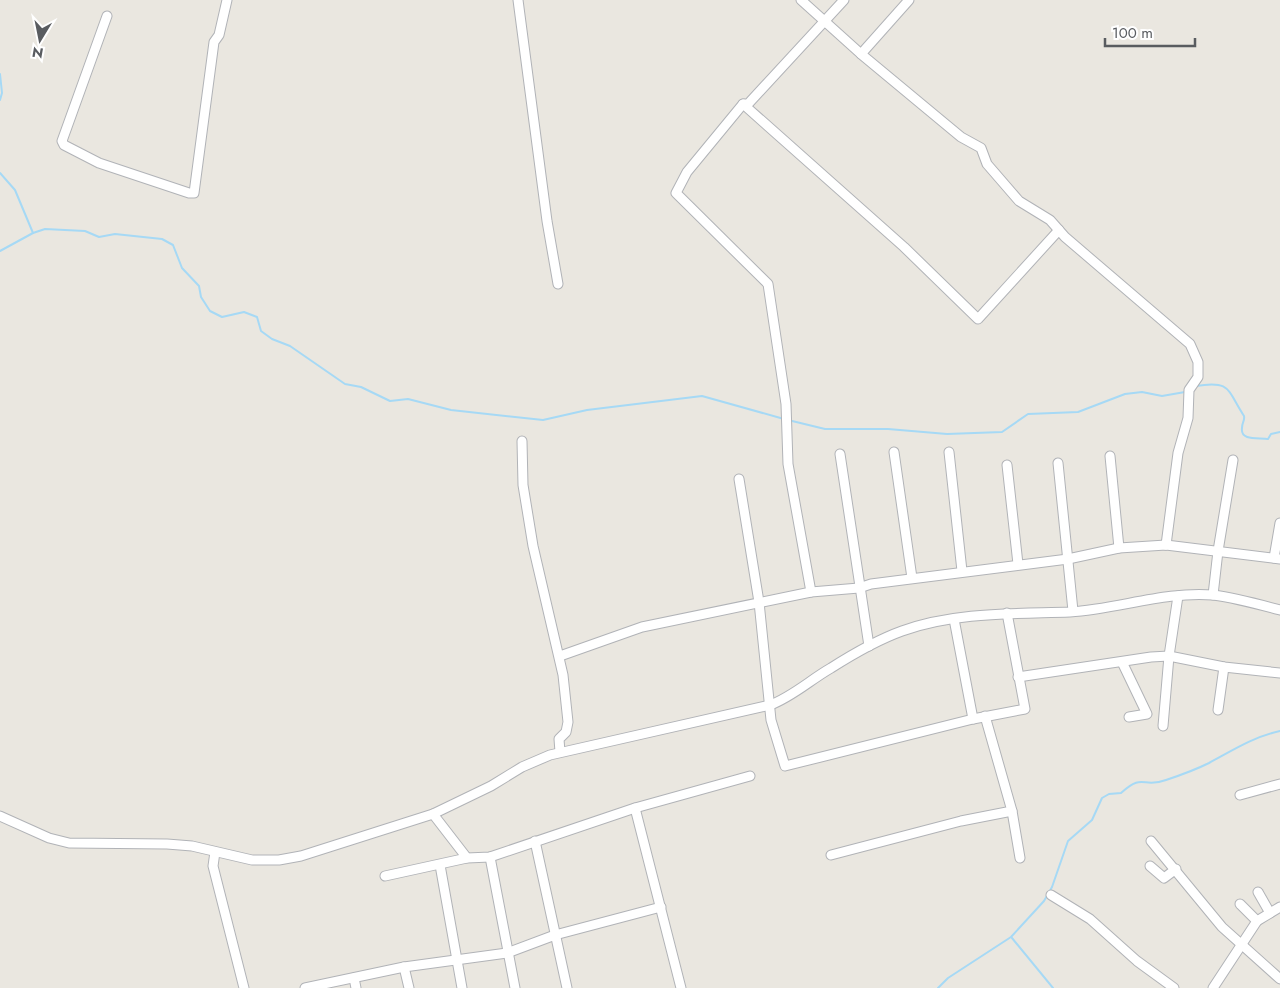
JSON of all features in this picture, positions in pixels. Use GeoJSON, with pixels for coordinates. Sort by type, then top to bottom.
{"type":"FeatureCollection","features":[{"type":"Feature","properties":{"kind":"street"},"geometry":{"type":"LineString","coordinates":[[107,16],[62,142],[64,146],[99,163],[189,193],[194,193],[214,42],[219,35],[227,0]]}},
{"type":"Feature","properties":{"kind":"street"},"geometry":{"type":"LineString","coordinates":[[518,0],[547,221],[558,284]]}},
{"type":"Feature","properties":{"kind":"street"},"geometry":{"type":"LineString","coordinates":[[801,0],[861,54],[961,137],[980,148],[987,164],[1019,201],[1050,220],[1059,230],[1190,344],[1198,362],[1198,377],[1189,390],[1188,418],[1178,453],[1166,545]]}},
{"type":"Feature","properties":{"kind":"street"},"geometry":{"type":"LineString","coordinates":[[811,592],[788,464],[786,404],[768,284],[676,193],[687,172],[743,104],[748,104],[844,0]]}},
{"type":"Feature","properties":{"kind":"street"},"geometry":{"type":"LineString","coordinates":[[861,54],[909,0]]}},
{"type":"Feature","properties":{"kind":"street"},"geometry":{"type":"LineString","coordinates":[[743,104],[904,247],[978,319],[1059,230]]}},
{"type":"Feature","properties":{"kind":"street"},"geometry":{"type":"LineString","coordinates":[[522,441],[523,485],[533,546],[560,656],[568,722],[566,732],[559,738],[560,752]]}},
{"type":"Feature","properties":{"kind":"street"},"geometry":{"type":"LineString","coordinates":[[894,452],[912,578]]}},
{"type":"Feature","properties":{"kind":"street"},"geometry":{"type":"LineString","coordinates":[[949,452],[962,571]]}},
{"type":"Feature","properties":{"kind":"street"},"geometry":{"type":"LineString","coordinates":[[840,454],[869,646]]}},
{"type":"Feature","properties":{"kind":"street"},"geometry":{"type":"LineString","coordinates":[[1110,456],[1119,548]]}},
{"type":"Feature","properties":{"kind":"street"},"geometry":{"type":"LineString","coordinates":[[1213,595],[1218,551],[1233,460]]}},
{"type":"Feature","properties":{"kind":"street"},"geometry":{"type":"LineString","coordinates":[[1058,463],[1073,612]]}},
{"type":"Feature","properties":{"kind":"street"},"geometry":{"type":"LineString","coordinates":[[1007,465],[1018,564]]}},
{"type":"Feature","properties":{"kind":"street"},"geometry":{"type":"LineString","coordinates":[[739,480],[759,602],[771,720],[785,766],[985,716],[1025,709],[1006,613]]}},
{"type":"Feature","properties":{"kind":"street"},"geometry":{"type":"LineString","coordinates":[[560,656],[642,626],[759,602],[811,592],[860,588],[871,584],[962,571],[1068,559],[1119,548],[1166,545],[1277,558],[1280,523]]}},
{"type":"Feature","properties":{"kind":"street"},"geometry":{"type":"LineString","coordinates":[[0,816],[49,838],[69,843],[167,844],[252,860],[279,860],[301,856],[433,814],[491,786],[522,767],[560,752],[635,737],[770,705],[783,700],[831,668],[869,646],[900,632],[925,624],[1006,613],[1073,612],[1178,596],[1213,595],[1280,610]]}},
{"type":"Feature","properties":{"kind":"street"},"geometry":{"type":"LineString","coordinates":[[1163,726],[1169,656],[1178,596]]}},
{"type":"Feature","properties":{"kind":"street"},"geometry":{"type":"LineString","coordinates":[[954,620],[973,719]]}},
{"type":"Feature","properties":{"kind":"street"},"geometry":{"type":"LineString","coordinates":[[1018,677],[1169,656],[1224,667],[1280,673]]}},
{"type":"Feature","properties":{"kind":"street"},"geometry":{"type":"LineString","coordinates":[[1122,662],[1147,714],[1128,717]]}},
{"type":"Feature","properties":{"kind":"street"},"geometry":{"type":"LineString","coordinates":[[1218,710],[1224,667]]}},
{"type":"Feature","properties":{"kind":"street"},"geometry":{"type":"LineString","coordinates":[[985,716],[1012,811],[1020,858]]}},
{"type":"Feature","properties":{"kind":"street"},"geometry":{"type":"LineString","coordinates":[[385,876],[467,858],[490,857],[635,808],[750,776]]}},
{"type":"Feature","properties":{"kind":"street"},"geometry":{"type":"LineString","coordinates":[[1240,795],[1280,784]]}},
{"type":"Feature","properties":{"kind":"street"},"geometry":{"type":"LineString","coordinates":[[635,808],[682,988]]}},
{"type":"Feature","properties":{"kind":"street"},"geometry":{"type":"LineString","coordinates":[[831,855],[961,821],[1012,811]]}},
{"type":"Feature","properties":{"kind":"street"},"geometry":{"type":"LineString","coordinates":[[433,814],[467,858]]}},
{"type":"Feature","properties":{"kind":"street"},"geometry":{"type":"LineString","coordinates":[[535,841],[567,988]]}},
{"type":"Feature","properties":{"kind":"street"},"geometry":{"type":"LineString","coordinates":[[1151,841],[1222,927],[1280,979]]}},
{"type":"Feature","properties":{"kind":"street"},"geometry":{"type":"LineString","coordinates":[[215,852],[213,866],[244,988]]}},
{"type":"Feature","properties":{"kind":"street"},"geometry":{"type":"LineString","coordinates":[[490,857],[515,988]]}},
{"type":"Feature","properties":{"kind":"street"},"geometry":{"type":"LineString","coordinates":[[440,864],[462,988]]}},
{"type":"Feature","properties":{"kind":"street"},"geometry":{"type":"LineString","coordinates":[[1150,866],[1164,878],[1176,869]]}},
{"type":"Feature","properties":{"kind":"street"},"geometry":{"type":"LineString","coordinates":[[1258,892],[1270,913]]}},
{"type":"Feature","properties":{"kind":"street"},"geometry":{"type":"LineString","coordinates":[[1051,896],[1090,919],[1137,961],[1174,988]]}},
{"type":"Feature","properties":{"kind":"street"},"geometry":{"type":"LineString","coordinates":[[1240,904],[1258,921]]}},
{"type":"Feature","properties":{"kind":"street"},"geometry":{"type":"LineString","coordinates":[[305,988],[404,967],[507,953],[555,934],[661,907]]}},
{"type":"Feature","properties":{"kind":"street"},"geometry":{"type":"LineString","coordinates":[[1213,988],[1258,921],[1280,907]]}},
{"type":"Feature","properties":{"kind":"street"},"geometry":{"type":"LineString","coordinates":[[404,967],[409,988]]}},
{"type":"Feature","properties":{"kind":"street"},"geometry":{"type":"LineString","coordinates":[[354,978],[356,988]]}},
{"type":"Feature","properties":{"kind":"waterway"},"geometry":{"type":"LineString","coordinates":[[0,74],[2,93],[0,100]]}},
{"type":"Feature","properties":{"kind":"waterway"},"geometry":{"type":"LineString","coordinates":[[0,173],[15,190],[33,233]]}},
{"type":"Feature","properties":{"kind":"waterway"},"geometry":{"type":"LineString","coordinates":[[0,251],[33,233],[45,229],[85,231],[99,237],[115,234],[162,239],[173,245],[182,268],[199,286],[201,297],[210,311],[222,317],[244,312],[257,317],[261,331],[272,339],[290,346],[345,384],[361,387],[390,401],[408,399],[451,410],[543,420],[587,410],[702,396],[784,419]]}},
{"type":"Feature","properties":{"kind":"waterway"},"geometry":{"type":"LineString","coordinates":[[1196,386],[1216,384],[1227,389],[1244,416],[1242,424],[1244,435],[1252,438],[1268,439],[1271,434],[1280,432]]}},
{"type":"Feature","properties":{"kind":"waterway"},"geometry":{"type":"LineString","coordinates":[[788,420],[825,429],[888,429],[947,434],[1002,432],[1028,414],[1078,412],[1125,394],[1142,392],[1162,396],[1185,392]]}},
{"type":"Feature","properties":{"kind":"waterway"},"geometry":{"type":"LineString","coordinates":[[938,988],[948,978],[1011,937],[1044,901],[1052,887],[1068,841],[1092,820],[1102,798],[1109,794],[1121,793],[1134,783],[1158,782],[1188,772],[1252,740],[1280,731]]}},
{"type":"Feature","properties":{"kind":"waterway"},"geometry":{"type":"LineString","coordinates":[[1012,938],[1053,988]]}}]}
